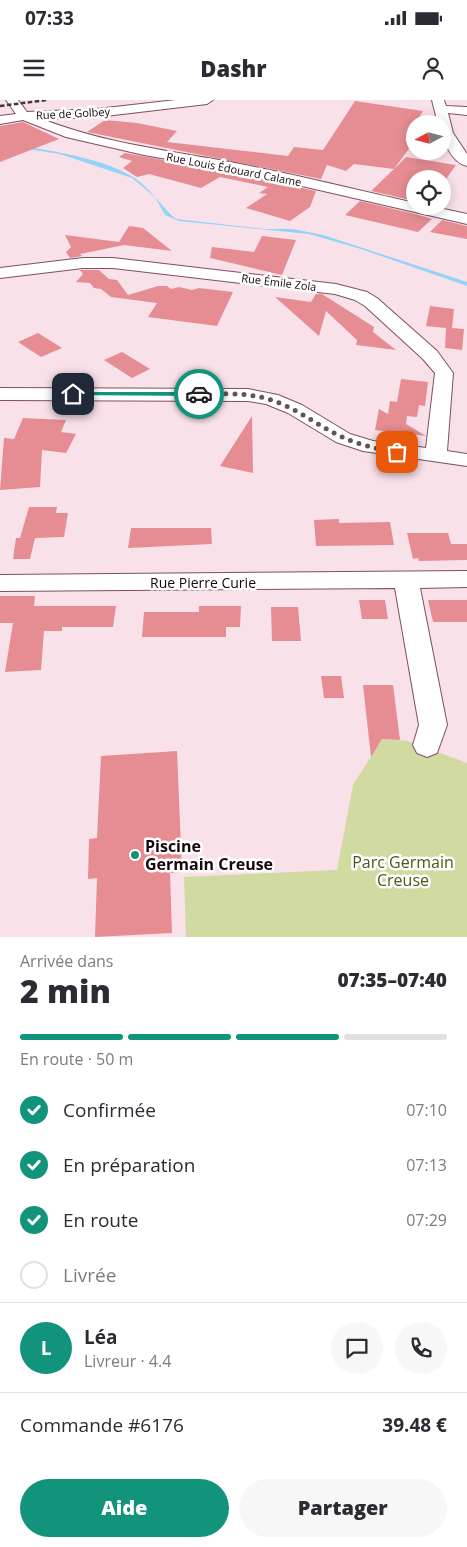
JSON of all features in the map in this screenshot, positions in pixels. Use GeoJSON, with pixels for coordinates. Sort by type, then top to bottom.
{"type":"FeatureCollection","features":[{"type":"Feature","properties":{"kind":"street"},"geometry":{"type":"LineString","coordinates":[[12,100],[24,116]]}},
{"type":"Feature","properties":{"kind":"street","name":"Rue de Golbey"},"geometry":{"type":"LineString","coordinates":[[0,120],[24,116],[97,113],[206,100]]}},
{"type":"Feature","properties":{"kind":"street"},"geometry":{"type":"LineString","coordinates":[[467,111],[440,104],[446,133],[457,152],[467,162]]}},
{"type":"Feature","properties":{"kind":"street","name":"Rue Louis Édouard Calame"},"geometry":{"type":"LineString","coordinates":[[24,116],[66,133],[136,150],[241,168],[467,219]]}},
{"type":"Feature","properties":{"kind":"street","name":"Rue Émile Zola"},"geometry":{"type":"LineString","coordinates":[[0,273],[83,263],[113,263],[336,288],[361,296],[371,302],[430,355],[444,374],[436,456]]}},
{"type":"Feature","properties":{"kind":"street"},"geometry":{"type":"LineString","coordinates":[[0,394],[248,395],[271,399],[295,409],[343,438],[370,447],[467,460]]}},
{"type":"Feature","properties":{"kind":"street"},"geometry":{"type":"LineString","coordinates":[[406,580],[433,726],[427,745]]}},
{"type":"Feature","properties":{"kind":"street","name":"Rue Pierre Curie"},"geometry":{"type":"LineString","coordinates":[[0,583],[467,580]]}},
{"type":"Feature","properties":{"kind":"green space","name":"Parc Germain Creuse"},"geometry":{"type":"Polygon","coordinates":[[[382,739],[408,741],[467,763],[467,937],[186,937],[184,877],[337,870],[353,785],[382,739]]]}},
{"type":"Feature","properties":{"kind":"water"},"geometry":{"type":"Polygon","coordinates":[[[29,147],[84,158],[125,172],[153,194],[176,219],[265,229],[293,229],[323,235],[467,282],[467,286],[361,249],[309,234],[179,221],[165,215],[155,197],[132,178],[60,154],[28,149],[29,147]]]}},
{"type":"Feature","properties":{"kind":"building"},"geometry":{"type":"Polygon","coordinates":[[[355,101],[423,111],[421,115],[406,115],[406,153],[394,169],[354,164],[346,171],[327,165],[321,179],[87,132],[105,120],[137,123],[177,131],[167,142],[288,156],[294,147],[323,150],[355,101]]]}},
{"type":"Feature","properties":{"kind":"building"},"geometry":{"type":"Polygon","coordinates":[[[23,122],[59,139],[0,162],[0,126],[23,122]]]}},
{"type":"Feature","properties":{"kind":"building"},"geometry":{"type":"Polygon","coordinates":[[[125,153],[241,174],[316,191],[310,207],[290,221],[246,208],[267,194],[259,193],[268,187],[220,177],[201,188],[149,174],[137,177],[123,168],[132,161],[119,157],[125,153]]]}},
{"type":"Feature","properties":{"kind":"building"},"geometry":{"type":"Polygon","coordinates":[[[406,157],[406,160],[425,160],[456,165],[451,172],[451,170],[406,170],[406,199],[371,191],[406,157]]]}},
{"type":"Feature","properties":{"kind":"building"},"geometry":{"type":"Polygon","coordinates":[[[360,201],[406,212],[406,215],[418,215],[432,219],[418,232],[345,215],[360,201]]]}},
{"type":"Feature","properties":{"kind":"building"},"geometry":{"type":"Polygon","coordinates":[[[442,220],[467,226],[467,239],[430,232],[442,220]]]}},
{"type":"Feature","properties":{"kind":"building"},"geometry":{"type":"Polygon","coordinates":[[[129,226],[143,228],[172,251],[124,245],[80,254],[82,256],[70,258],[66,252],[71,247],[65,235],[119,242],[129,226]]]}},
{"type":"Feature","properties":{"kind":"building"},"geometry":{"type":"Polygon","coordinates":[[[262,236],[296,240],[282,275],[210,258],[212,247],[254,252],[262,236]]]}},
{"type":"Feature","properties":{"kind":"building"},"geometry":{"type":"Polygon","coordinates":[[[80,270],[99,270],[109,279],[117,280],[128,295],[158,286],[167,286],[171,289],[179,287],[192,290],[199,288],[233,292],[217,326],[148,317],[157,303],[111,297],[101,289],[94,288],[90,283],[76,282],[83,274],[80,270]]]}},
{"type":"Feature","properties":{"kind":"building"},"geometry":{"type":"Polygon","coordinates":[[[316,294],[322,294],[374,327],[373,332],[396,350],[356,345],[357,340],[326,311],[319,336],[275,297],[311,302],[316,294]]]}},
{"type":"Feature","properties":{"kind":"building"},"geometry":{"type":"Polygon","coordinates":[[[430,306],[454,309],[452,328],[464,329],[462,350],[445,348],[446,328],[426,326],[430,306]]]}},
{"type":"Feature","properties":{"kind":"building"},"geometry":{"type":"Polygon","coordinates":[[[38,333],[62,348],[41,357],[18,342],[38,333]]]}},
{"type":"Feature","properties":{"kind":"building"},"geometry":{"type":"Polygon","coordinates":[[[122,352],[150,369],[132,378],[104,360],[122,352]]]}},
{"type":"Feature","properties":{"kind":"building"},"geometry":{"type":"Polygon","coordinates":[[[401,379],[428,382],[425,406],[419,405],[417,417],[407,416],[406,424],[426,436],[375,430],[379,409],[388,414],[390,401],[397,402],[401,379]]]}},
{"type":"Feature","properties":{"kind":"building"},"geometry":{"type":"Polygon","coordinates":[[[252,416],[253,473],[220,466],[252,416]]]}},
{"type":"Feature","properties":{"kind":"building"},"geometry":{"type":"Polygon","coordinates":[[[23,418],[66,420],[61,432],[76,434],[66,453],[42,450],[40,487],[0,490],[4,438],[14,439],[23,418]]]}},
{"type":"Feature","properties":{"kind":"building"},"geometry":{"type":"Polygon","coordinates":[[[29,507],[57,507],[56,513],[68,513],[64,537],[35,538],[30,559],[13,559],[16,538],[20,538],[29,507]]]}},
{"type":"Feature","properties":{"kind":"building"},"geometry":{"type":"Polygon","coordinates":[[[339,519],[339,523],[390,522],[394,545],[316,546],[314,520],[339,519]]]}},
{"type":"Feature","properties":{"kind":"building"},"geometry":{"type":"Polygon","coordinates":[[[131,528],[211,528],[212,544],[128,548],[131,528]]]}},
{"type":"Feature","properties":{"kind":"building"},"geometry":{"type":"Polygon","coordinates":[[[407,533],[448,533],[451,544],[467,544],[467,560],[419,561],[418,558],[413,559],[407,533]]]}},
{"type":"Feature","properties":{"kind":"building"},"geometry":{"type":"Polygon","coordinates":[[[0,596],[35,596],[34,606],[116,606],[113,627],[62,627],[62,631],[44,631],[41,670],[5,672],[13,623],[0,623],[0,596]]]}},
{"type":"Feature","properties":{"kind":"building"},"geometry":{"type":"Polygon","coordinates":[[[359,600],[385,600],[388,619],[362,619],[359,600]]]}},
{"type":"Feature","properties":{"kind":"building"},"geometry":{"type":"Polygon","coordinates":[[[428,600],[467,600],[467,622],[433,622],[428,600]]]}},
{"type":"Feature","properties":{"kind":"building"},"geometry":{"type":"Polygon","coordinates":[[[199,606],[241,606],[240,627],[226,627],[226,637],[142,637],[144,612],[199,612],[199,606]]]}},
{"type":"Feature","properties":{"kind":"building"},"geometry":{"type":"Polygon","coordinates":[[[271,607],[298,607],[301,641],[272,641],[271,607]]]}},
{"type":"Feature","properties":{"kind":"building"},"geometry":{"type":"Polygon","coordinates":[[[321,676],[341,676],[344,698],[324,698],[321,676]]]}},
{"type":"Feature","properties":{"kind":"building"},"geometry":{"type":"Polygon","coordinates":[[[363,685],[393,685],[400,740],[382,739],[371,757],[363,685]]]}},
{"type":"Feature","properties":{"kind":"building","name":"Piscine Germain Creuse"},"geometry":{"type":"Polygon","coordinates":[[[177,751],[182,872],[170,873],[172,933],[95,937],[97,878],[88,879],[89,839],[97,838],[101,756],[177,751]]]}},
{"type":"Feature","properties":{"kind":"railway"},"geometry":{"type":"LineString","coordinates":[[0,106],[47,100]]}},
{"type":"Feature","properties":{"kind":"way so far"},"geometry":{"type":"LineString","coordinates":[[199,394],[248,395],[271,399],[295,409],[343,438],[370,447],[397,452]]}},
{"type":"Feature","properties":{"kind":"place","name":"Piscine Germain Creuse"},"geometry":{"type":"Point","coordinates":[135,855]}},
{"type":"Feature","properties":{"kind":"route"},"geometry":{"type":"LineString","coordinates":[[73,394],[199,394]]}}]}
